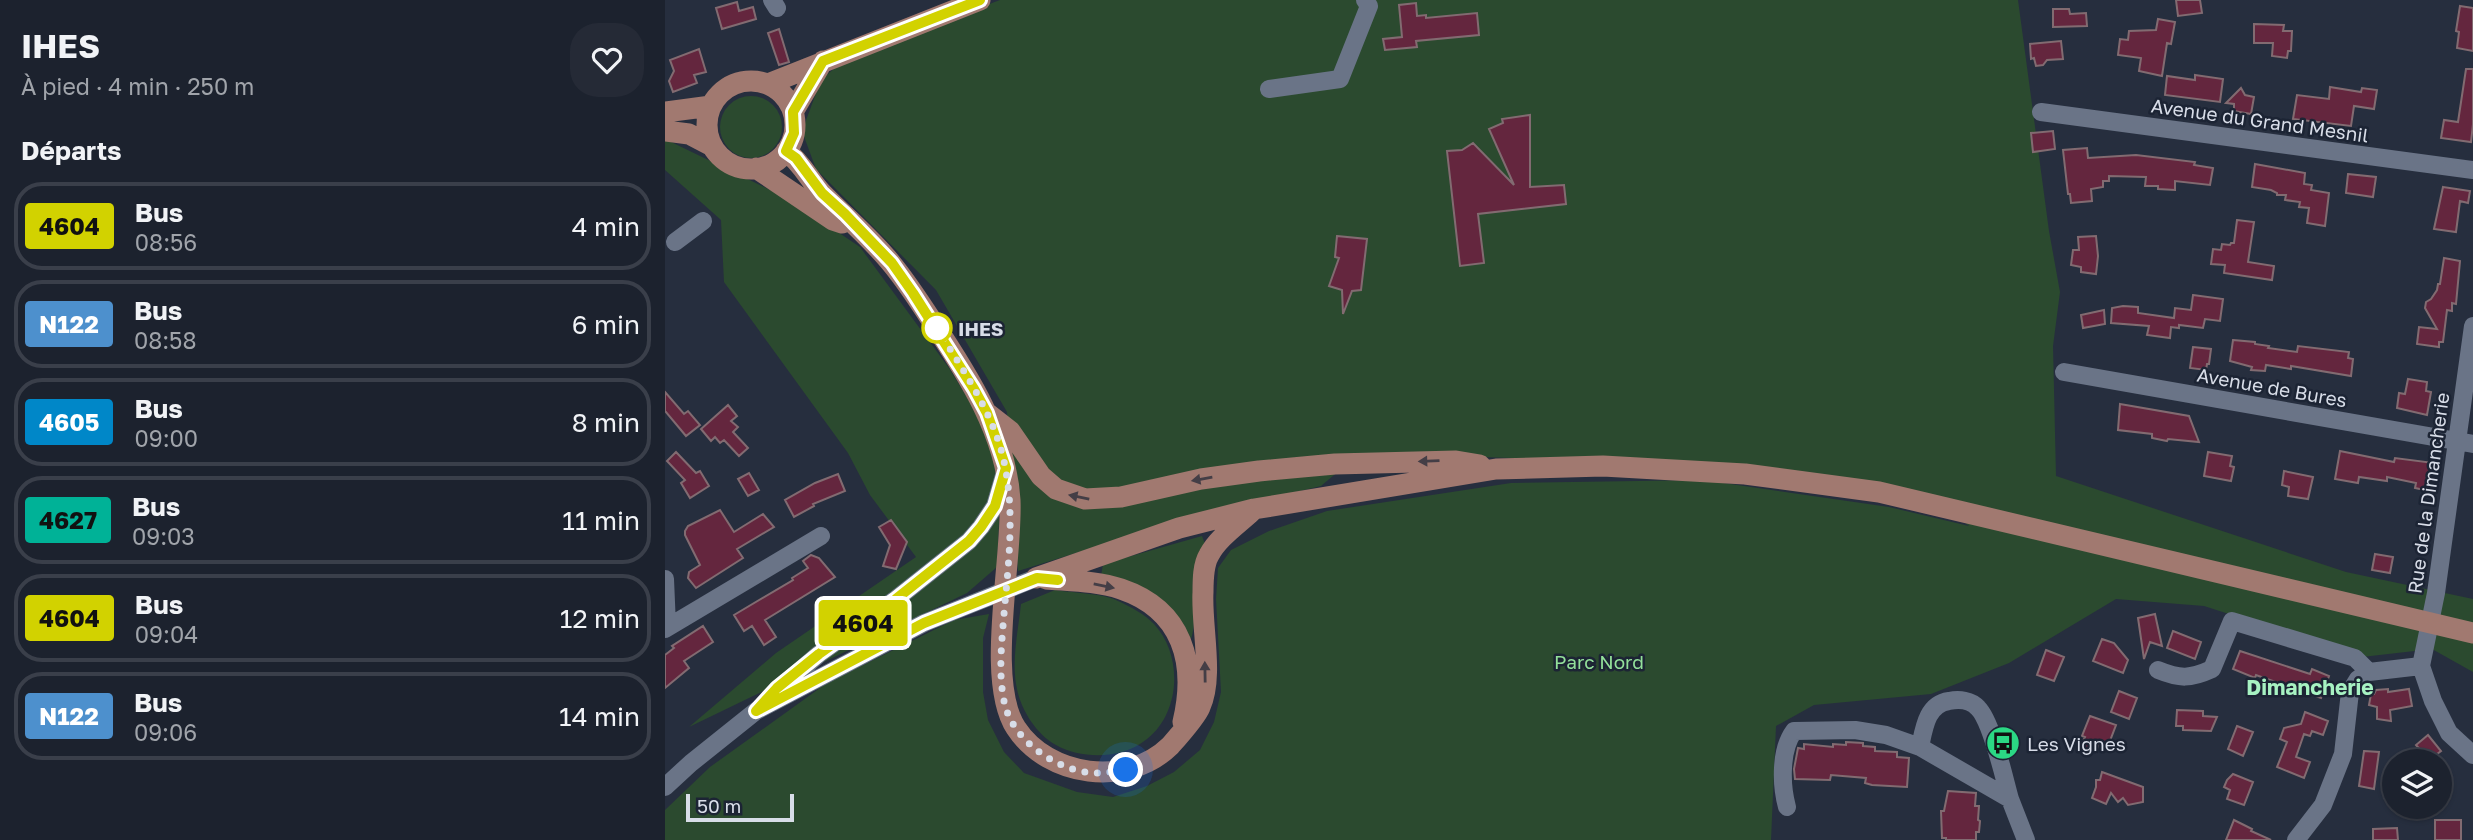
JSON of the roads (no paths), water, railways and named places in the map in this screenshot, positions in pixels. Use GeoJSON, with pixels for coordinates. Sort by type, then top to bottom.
{"type":"FeatureCollection","features":[{"type":"Feature","properties":{"kind":"main road"},"geometry":{"type":"LineString","coordinates":[[768,84],[980,0]]}},
{"type":"Feature","properties":{"kind":"main road"},"geometry":{"type":"LineString","coordinates":[[793,112],[823,61]]}},
{"type":"Feature","properties":{"kind":"main road"},"geometry":{"type":"LineString","coordinates":[[712,146],[707,126],[711,106],[718,95],[729,86],[741,82],[768,84],[783,95],[793,112],[794,133],[786,151],[778,159],[756,168]]}},
{"type":"Feature","properties":{"kind":"main road"},"geometry":{"type":"LineString","coordinates":[[665,112],[711,106]]}},
{"type":"Feature","properties":{"kind":"main road"},"geometry":{"type":"LineString","coordinates":[[665,131],[689,134],[712,146],[722,158],[734,165],[756,168],[833,220],[861,230]]}},
{"type":"Feature","properties":{"kind":"main road"},"geometry":{"type":"LineString","coordinates":[[786,151],[796,158],[822,193],[892,263],[952,351],[987,413],[1006,468],[1010,499],[1000,668],[1004,703],[1015,728],[1033,747],[1061,765],[1093,773],[1126,770],[1154,758],[1170,746],[1200,708],[1205,687],[1202,596],[1207,557],[1254,509]]}},
{"type":"Feature","properties":{"kind":"main road"},"geometry":{"type":"LineString","coordinates":[[987,413],[1010,431],[1041,477],[1056,489],[1085,499],[1121,496],[1248,472],[1335,464],[1456,461],[1496,468]]}},
{"type":"Feature","properties":{"kind":"main road"},"geometry":{"type":"LineString","coordinates":[[1037,578],[1179,528],[1254,509],[1496,468],[1602,466],[1783,478],[1879,492],[2473,633]]}},
{"type":"Feature","properties":{"kind":"main road"},"geometry":{"type":"LineString","coordinates":[[1037,578],[1102,584],[1123,590],[1163,614],[1176,629],[1188,664],[1189,689],[1181,732]]}},
{"type":"Feature","properties":{"kind":"street"},"geometry":{"type":"LineString","coordinates":[[1269,89],[1340,79],[1369,6],[1365,0]]}},
{"type":"Feature","properties":{"kind":"street","name":"Avenue du Grand Mesnil"},"geometry":{"type":"LineString","coordinates":[[2041,112],[2473,170]]}},
{"type":"Feature","properties":{"kind":"street"},"geometry":{"type":"LineString","coordinates":[[675,242],[703,221]]}},
{"type":"Feature","properties":{"kind":"street","name":"Rue de la Dimancherie"},"geometry":{"type":"LineString","coordinates":[[2421,666],[2465,442],[2473,327]]}},
{"type":"Feature","properties":{"kind":"street","name":"Avenue de Bures"},"geometry":{"type":"LineString","coordinates":[[2064,372],[2465,442]]}},
{"type":"Feature","properties":{"kind":"street"},"geometry":{"type":"LineString","coordinates":[[665,787],[819,654],[896,599],[969,541],[995,506],[1006,468]]}},
{"type":"Feature","properties":{"kind":"street"},"geometry":{"type":"LineString","coordinates":[[665,579],[666,628],[821,536]]}},
{"type":"Feature","properties":{"kind":"street"},"geometry":{"type":"LineString","coordinates":[[756,711],[912,629],[1037,578]]}},
{"type":"Feature","properties":{"kind":"street"},"geometry":{"type":"LineString","coordinates":[[2158,670],[2170,675],[2193,678],[2212,669],[2232,621],[2355,658],[2369,672]]}},
{"type":"Feature","properties":{"kind":"street"},"geometry":{"type":"LineString","coordinates":[[2296,840],[2323,805],[2343,754],[2350,692],[2358,679],[2369,672],[2421,666],[2433,701],[2449,733],[2473,755]]}},
{"type":"Feature","properties":{"kind":"street"},"geometry":{"type":"LineString","coordinates":[[1920,747],[1924,726],[1933,708],[1940,702],[1961,699],[1977,706],[1986,718],[2010,799],[2026,840]]}},
{"type":"Feature","properties":{"kind":"street"},"geometry":{"type":"LineString","coordinates":[[1787,807],[1782,791],[1787,740],[1794,732],[1804,730],[1886,735],[1920,747],[2010,799]]}},
{"type":"Feature","properties":{"kind":"place","name":"IHES"},"geometry":{"type":"Point","coordinates":[937,328]}},
{"type":"Feature","properties":{"kind":"place","name":"Les Vignes"},"geometry":{"type":"Point","coordinates":[2003,743]}},
{"type":"Feature","properties":{"kind":"district","name":"Dimancherie"},"geometry":{"type":"Point","coordinates":[2310,687]}},
{"type":"Feature","properties":{"kind":"park label","name":"Parc Nord"},"geometry":{"type":"Point","coordinates":[1599,661]}}]}
